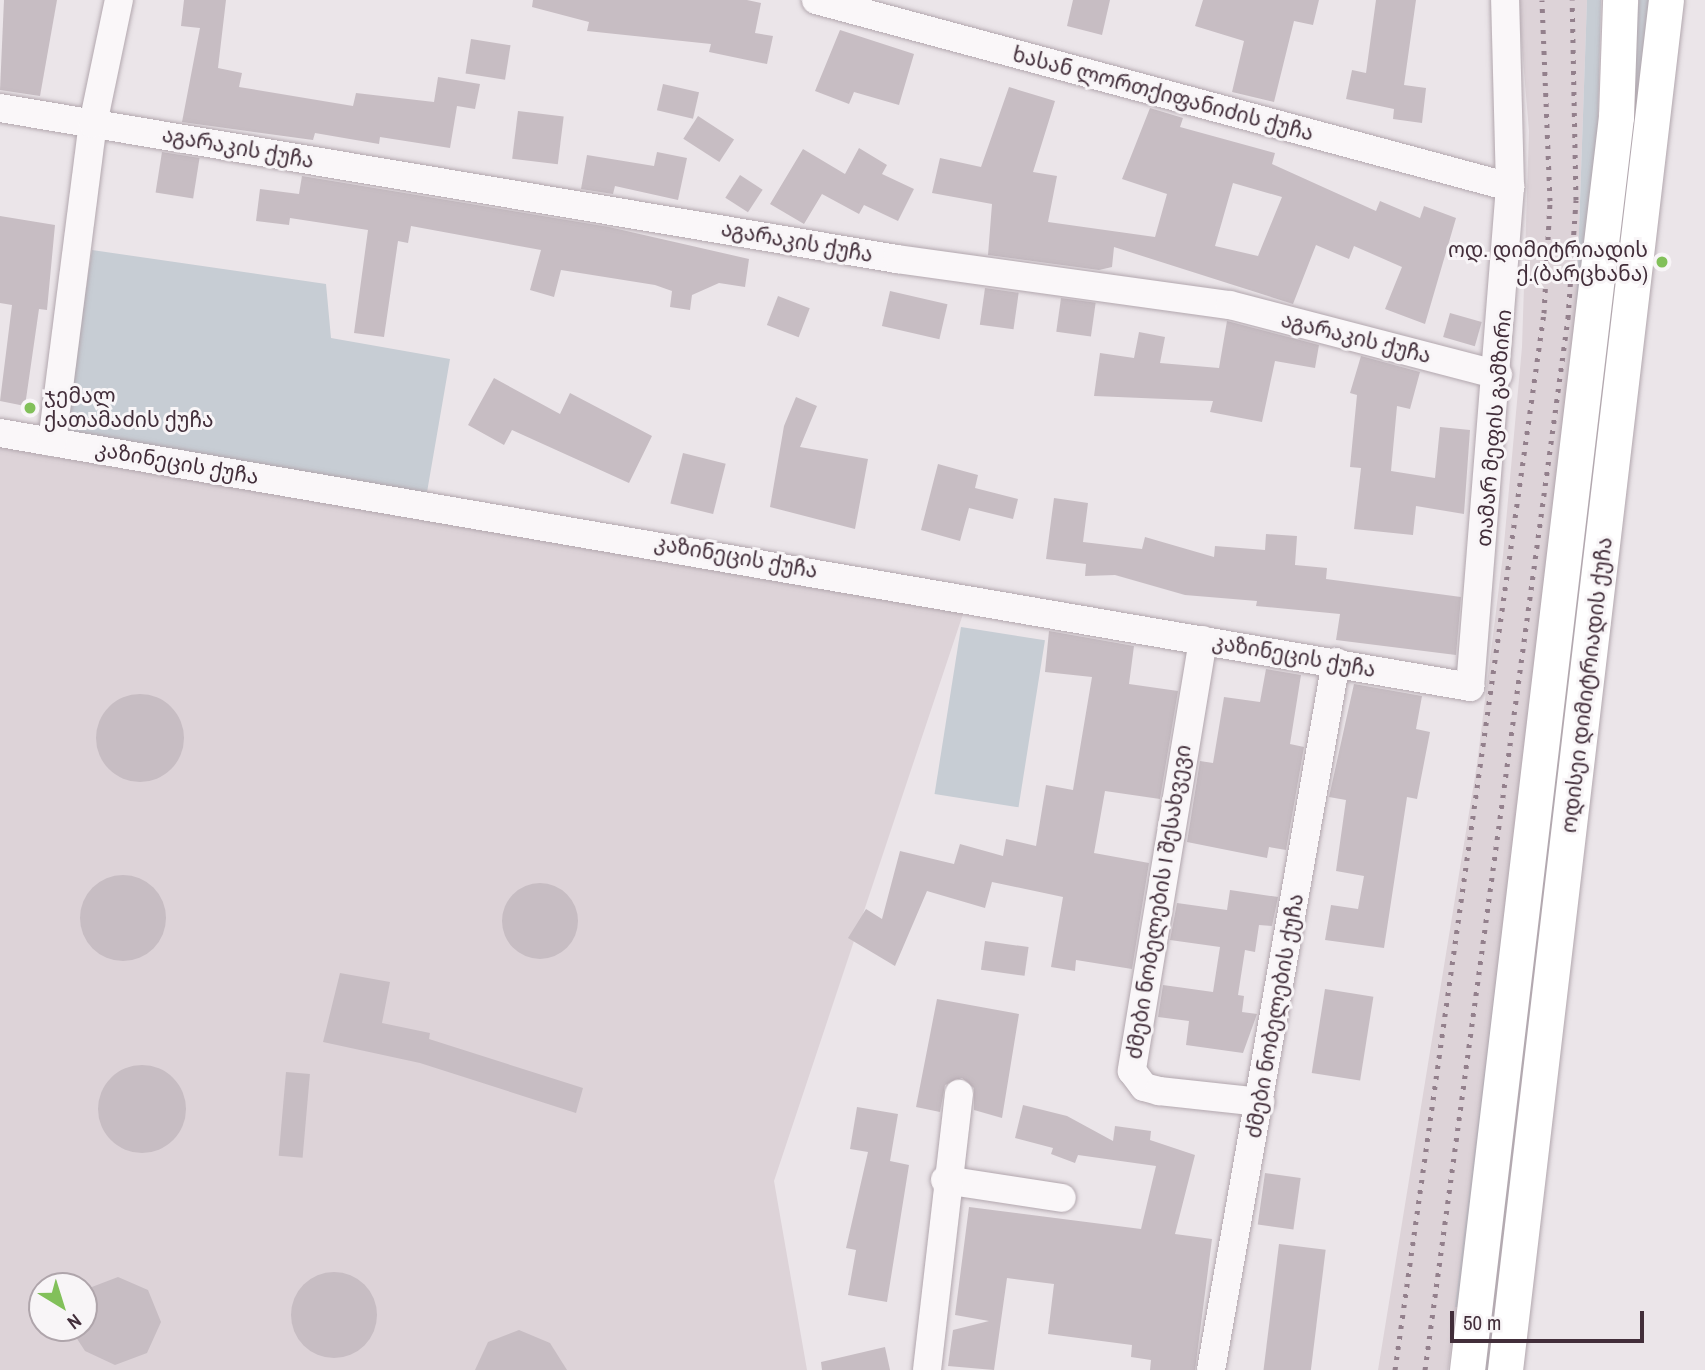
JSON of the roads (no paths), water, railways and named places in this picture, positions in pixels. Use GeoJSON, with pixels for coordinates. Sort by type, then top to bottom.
{"type":"FeatureCollection","features":[{"type":"Feature","properties":{"kind":"main road","name":"ოდისეი დიმიტრიადის ქუჩა"},"geometry":{"type":"LineString","coordinates":[[1467,1370],[1615,128],[1620,0]]}},
{"type":"Feature","properties":{"kind":"main road","name":"ოდისეი დიმიტრიადის ქუჩა"},"geometry":{"type":"LineString","coordinates":[[1505,1370],[1666,0]]}},
{"type":"Feature","properties":{"kind":"street"},"geometry":{"type":"LineString","coordinates":[[52,442],[93,124],[118,0]]}},
{"type":"Feature","properties":{"kind":"street","name":"ხასან ლორთქიფანიძის ქუჩა"},"geometry":{"type":"LineString","coordinates":[[816,0],[1510,187]]}},
{"type":"Feature","properties":{"kind":"street","name":"თამარ მეფის გამზირი"},"geometry":{"type":"LineString","coordinates":[[1470,687],[1499,375],[1510,187],[1505,0]]}},
{"type":"Feature","properties":{"kind":"street","name":"აგარაკის ქუჩა"},"geometry":{"type":"LineString","coordinates":[[0,107],[897,259],[1230,305],[1499,375]]}},
{"type":"Feature","properties":{"kind":"street","name":"კაზინეცის ქუჩა"},"geometry":{"type":"LineString","coordinates":[[0,433],[1470,687]]}},
{"type":"Feature","properties":{"kind":"street","name":"ძმები ნობელების I შესახვევი"},"geometry":{"type":"LineString","coordinates":[[1202,640],[1132,1071],[1144,1087],[1159,1091],[1260,1102]]}},
{"type":"Feature","properties":{"kind":"street","name":"ძმები ნობელების ქუჩა"},"geometry":{"type":"LineString","coordinates":[[1211,1370],[1335,662]]}},
{"type":"Feature","properties":{"kind":"street"},"geometry":{"type":"LineString","coordinates":[[927,1370],[945,1180],[959,1094]]}},
{"type":"Feature","properties":{"kind":"street"},"geometry":{"type":"LineString","coordinates":[[945,1180],[1062,1198]]}},
{"type":"Feature","properties":{"kind":"railway"},"geometry":{"type":"LineString","coordinates":[[1395,1370],[1544,313],[1550,201],[1542,0]]}},
{"type":"Feature","properties":{"kind":"railway"},"geometry":{"type":"LineString","coordinates":[[1425,1370],[1568,318],[1576,200],[1572,0]]}},
{"type":"Feature","properties":{"kind":"place","name":"ოდ. დიმიტრიადის ქ.(ბარცხანა)"},"geometry":{"type":"Point","coordinates":[1662,262]}},
{"type":"Feature","properties":{"kind":"place","name":"ჯემალ ქათამაძის ქუჩა"},"geometry":{"type":"Point","coordinates":[30,408]}}]}
